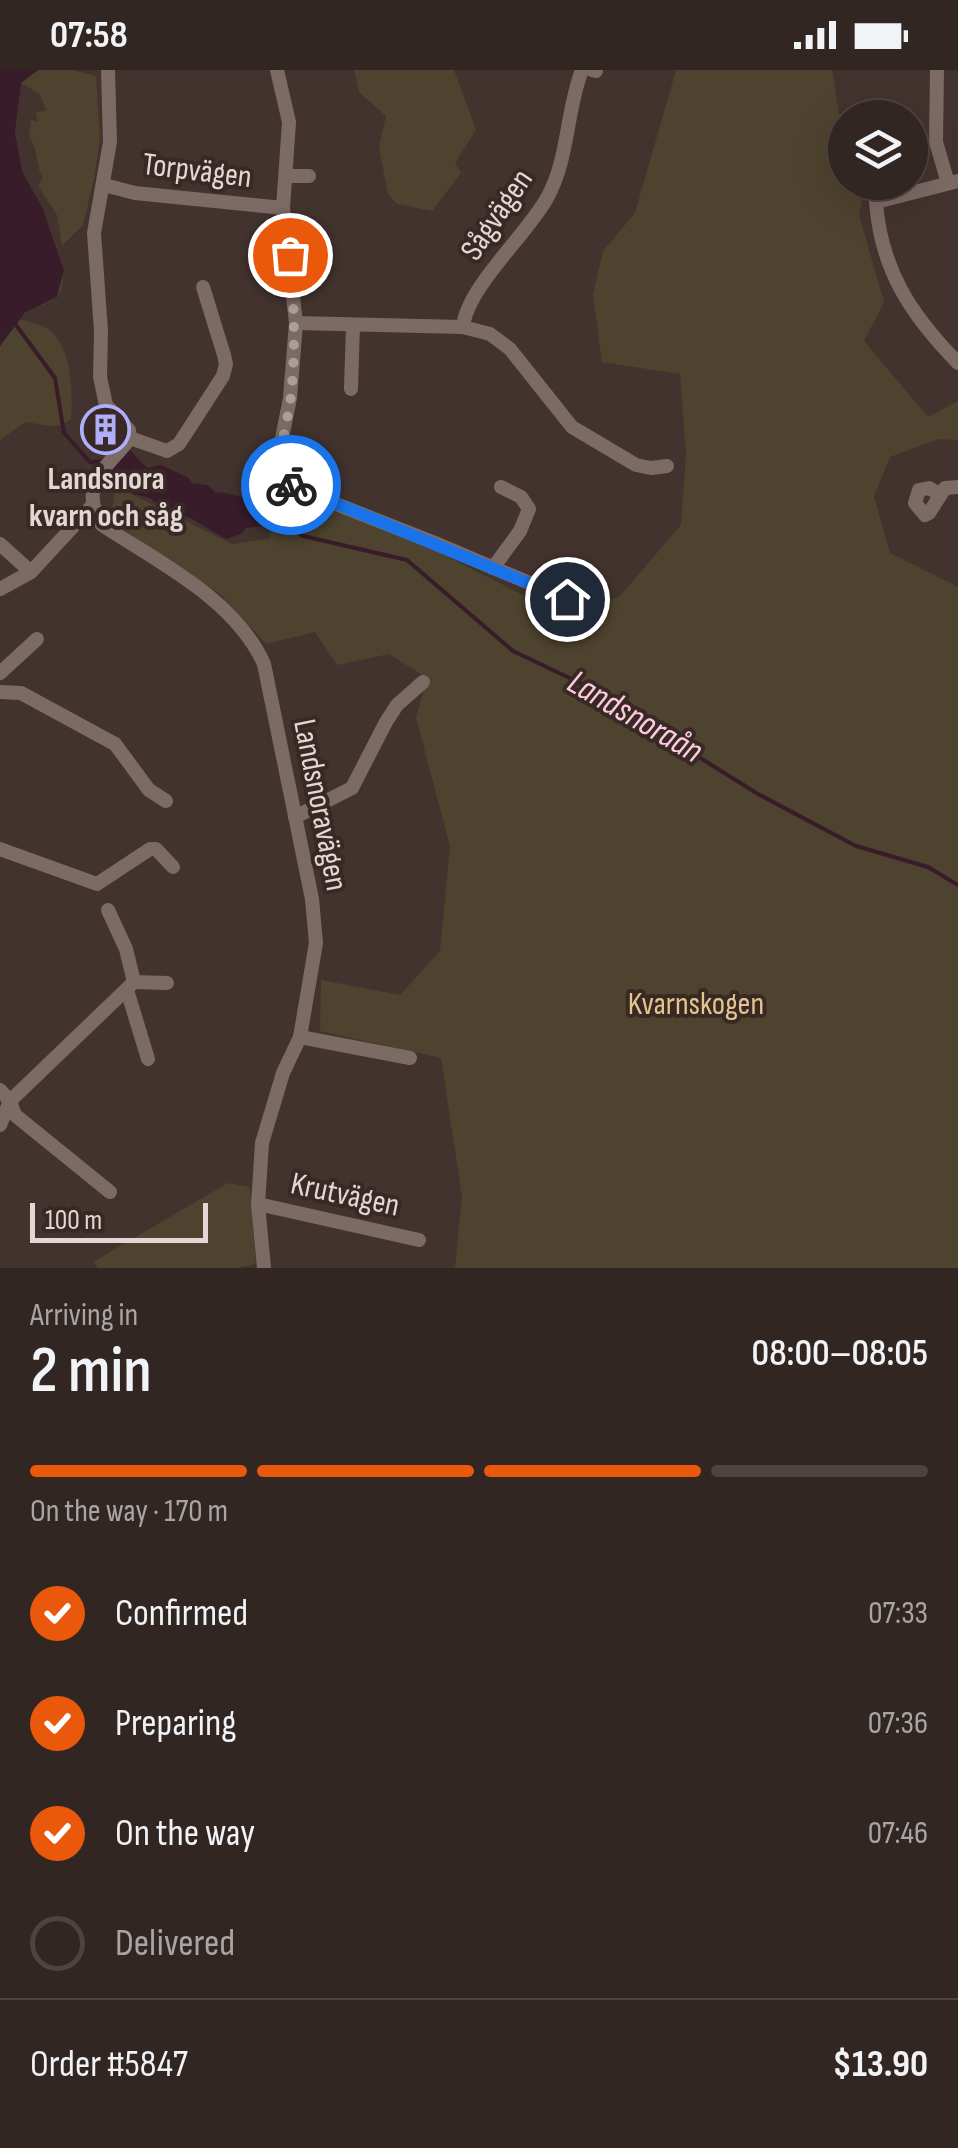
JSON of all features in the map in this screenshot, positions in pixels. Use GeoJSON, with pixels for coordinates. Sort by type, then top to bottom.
{"type":"FeatureCollection","features":[{"type":"Feature","properties":{"kind":"street"},"geometry":{"type":"LineString","coordinates":[[0,589],[31,572],[91,507],[96,480],[130,438],[129,430],[106,405],[100,377],[94,232],[110,142],[108,70]]}},
{"type":"Feature","properties":{"kind":"street"},"geometry":{"type":"LineString","coordinates":[[277,70],[289,122],[283,208],[296,323],[290,398],[278,458],[282,479],[298,489],[567,599]]}},
{"type":"Feature","properties":{"kind":"street","name":"Sågvägen"},"geometry":{"type":"LineString","coordinates":[[464,328],[468,303],[550,193],[566,136],[571,98],[582,70]]}},
{"type":"Feature","properties":{"kind":"street"},"geometry":{"type":"LineString","coordinates":[[937,70],[936,142],[953,182],[876,202],[876,212],[878,236],[898,285],[928,332],[958,363]]}},
{"type":"Feature","properties":{"kind":"street"},"geometry":{"type":"LineString","coordinates":[[286,176],[310,176]]}},
{"type":"Feature","properties":{"kind":"street","name":"Torpvägen"},"geometry":{"type":"LineString","coordinates":[[104,186],[184,191],[283,208]]}},
{"type":"Feature","properties":{"kind":"street"},"geometry":{"type":"LineString","coordinates":[[130,438],[167,451],[179,444],[223,376],[226,364],[203,287]]}},
{"type":"Feature","properties":{"kind":"street"},"geometry":{"type":"LineString","coordinates":[[296,323],[464,328],[490,334],[510,348],[572,427],[636,465],[667,466]]}},
{"type":"Feature","properties":{"kind":"street"},"geometry":{"type":"LineString","coordinates":[[351,388],[352,324]]}},
{"type":"Feature","properties":{"kind":"street"},"geometry":{"type":"LineString","coordinates":[[939,494],[950,485],[958,487]]}},
{"type":"Feature","properties":{"kind":"street"},"geometry":{"type":"LineString","coordinates":[[494,568],[520,531],[529,509],[521,496],[502,487]]}},
{"type":"Feature","properties":{"kind":"street","name":"Landsnoravägen"},"geometry":{"type":"LineString","coordinates":[[91,507],[102,525],[211,598],[256,645],[264,664],[312,898],[316,943],[300,1037],[283,1073],[262,1143],[258,1204],[264,1268]]}},
{"type":"Feature","properties":{"kind":"street"},"geometry":{"type":"LineString","coordinates":[[0,544],[31,572]]}},
{"type":"Feature","properties":{"kind":"street"},"geometry":{"type":"LineString","coordinates":[[0,673],[37,639]]}},
{"type":"Feature","properties":{"kind":"street"},"geometry":{"type":"LineString","coordinates":[[295,817],[352,788],[386,722],[422,682]]}},
{"type":"Feature","properties":{"kind":"street"},"geometry":{"type":"LineString","coordinates":[[0,692],[21,692],[115,744],[149,790],[166,801]]}},
{"type":"Feature","properties":{"kind":"street"},"geometry":{"type":"LineString","coordinates":[[0,849],[97,884],[150,849],[156,849],[173,866]]}},
{"type":"Feature","properties":{"kind":"street"},"geometry":{"type":"LineString","coordinates":[[108,910],[122,939],[148,1059]]}},
{"type":"Feature","properties":{"kind":"street"},"geometry":{"type":"LineString","coordinates":[[0,1125],[5,1096],[130,986],[168,983]]}},
{"type":"Feature","properties":{"kind":"street"},"geometry":{"type":"LineString","coordinates":[[300,1037],[410,1058]]}},
{"type":"Feature","properties":{"kind":"street"},"geometry":{"type":"LineString","coordinates":[[5,1096],[15,1115],[110,1192]]}},
{"type":"Feature","properties":{"kind":"street","name":"Krutvägen"},"geometry":{"type":"LineString","coordinates":[[258,1204],[420,1240]]}},
{"type":"Feature","properties":{"kind":"green space"},"geometry":{"type":"Polygon","coordinates":[[[38,70],[72,70],[96,76],[100,138],[94,179],[83,225],[62,246],[57,215],[38,186],[43,178],[29,137],[31,120],[38,122],[36,112],[46,111],[40,94],[21,83],[38,70]]]}},
{"type":"Feature","properties":{"kind":"green space"},"geometry":{"type":"Polygon","coordinates":[[[354,70],[454,70],[476,130],[455,163],[461,173],[432,211],[397,204],[388,194],[379,147],[386,116],[359,92],[354,70]]]}},
{"type":"Feature","properties":{"kind":"green space","name":"Kvarnskogen"},"geometry":{"type":"Polygon","coordinates":[[[676,70],[832,70],[837,100],[828,100],[828,200],[862,200],[859,215],[884,302],[864,341],[928,417],[958,401],[958,440],[939,439],[890,457],[874,496],[890,553],[958,587],[958,1268],[455,1268],[462,1196],[441,1058],[320,1031],[321,980],[400,995],[440,951],[450,846],[416,718],[427,678],[389,654],[337,665],[315,632],[266,644],[221,595],[111,521],[115,486],[232,544],[269,539],[271,509],[308,508],[310,499],[380,522],[566,617],[620,596],[681,525],[686,454],[680,374],[602,362],[593,294],[603,251],[635,213],[676,70]]]}},
{"type":"Feature","properties":{"kind":"green space"},"geometry":{"type":"Polygon","coordinates":[[[43,209],[63,280],[54,299],[20,319],[48,329],[58,339],[71,385],[71,419],[55,426],[25,422],[0,440],[0,346],[19,320],[43,209]]]}},
{"type":"Feature","properties":{"kind":"green space"},"geometry":{"type":"Polygon","coordinates":[[[228,1183],[250,1187],[256,1264],[237,1268],[98,1268],[93,1262],[228,1183]]]}},
{"type":"Feature","properties":{"kind":"shaded area"},"geometry":{"type":"Polygon","coordinates":[[[0,70],[38,70],[21,83],[15,132],[22,171],[43,209],[64,270],[57,297],[25,313],[0,346],[0,70]]]}},
{"type":"Feature","properties":{"kind":"shaded area"},"geometry":{"type":"Polygon","coordinates":[[[130,450],[147,468],[161,465],[189,478],[191,483],[208,485],[215,492],[252,498],[266,506],[283,505],[290,511],[290,517],[269,513],[261,526],[246,528],[226,539],[190,518],[167,511],[150,498],[133,494],[110,471],[130,450]]]}},
{"type":"Feature","properties":{"kind":"waterway"},"geometry":{"type":"LineString","coordinates":[[16,325],[55,378],[64,433],[90,462],[104,461]]}},
{"type":"Feature","properties":{"kind":"waterway","name":"Landsnoraån"},"geometry":{"type":"LineString","coordinates":[[269,513],[303,536],[407,560],[513,651],[580,683],[758,794],[856,846],[928,867],[958,885]]}},
{"type":"Feature","properties":{"kind":"way so far"},"geometry":{"type":"LineString","coordinates":[[290,255],[296,323],[290,398],[278,458],[282,479],[291,485]]}},
{"type":"Feature","properties":{"kind":"place","name":"Landsnora kvarn och såg"},"geometry":{"type":"Point","coordinates":[106,429]}},
{"type":"Feature","properties":{"kind":"route"},"geometry":{"type":"LineString","coordinates":[[291,485],[567,599]]}}]}
